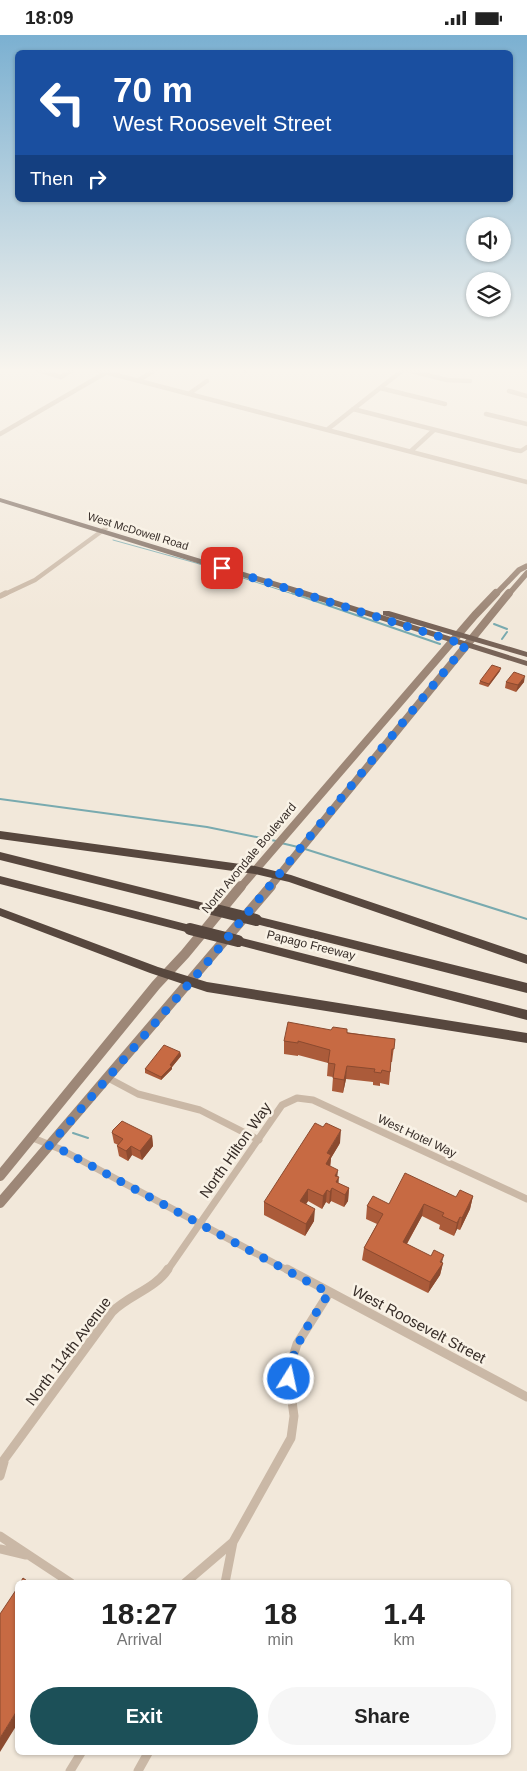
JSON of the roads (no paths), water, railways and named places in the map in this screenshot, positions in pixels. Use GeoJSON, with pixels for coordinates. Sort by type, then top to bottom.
{"type":"FeatureCollection","features":[{"type":"Feature","properties":{"kind":"highway"},"geometry":{"type":"LineString","coordinates":[[0,835],[255,870],[278,876],[527,960]]}},
{"type":"Feature","properties":{"kind":"highway","name":"Papago Freeway"},"geometry":{"type":"LineString","coordinates":[[0,856],[527,988]]}},
{"type":"Feature","properties":{"kind":"highway","name":"Papago Freeway"},"geometry":{"type":"LineString","coordinates":[[0,880],[527,1015]]}},
{"type":"Feature","properties":{"kind":"highway"},"geometry":{"type":"LineString","coordinates":[[0,912],[167,974],[208,987],[527,1038]]}},
{"type":"Feature","properties":{"kind":"main road","name":"West McDowell Road"},"geometry":{"type":"LineString","coordinates":[[0,495],[297,591],[456,638],[527,664]]}},
{"type":"Feature","properties":{"kind":"main road","name":"West McDowell Road"},"geometry":{"type":"LineString","coordinates":[[0,500],[104,530]]}},
{"type":"Feature","properties":{"kind":"main road","name":"North Avondale Boulevard"},"geometry":{"type":"LineString","coordinates":[[0,1176],[268,854],[456,638],[519,569],[527,566]]}},
{"type":"Feature","properties":{"kind":"main road"},"geometry":{"type":"LineString","coordinates":[[0,1203],[191,981],[292,860],[468,642],[527,573]]}},
{"type":"Feature","properties":{"kind":"main road","name":"West McDowell Road"},"geometry":{"type":"LineString","coordinates":[[468,642],[527,655]]}},
{"type":"Feature","properties":{"kind":"main road"},"geometry":{"type":"LineString","coordinates":[[378,728],[393,734]]}},
{"type":"Feature","properties":{"kind":"street"},"geometry":{"type":"LineString","coordinates":[[411,451],[527,482]]}},
{"type":"Feature","properties":{"kind":"street"},"geometry":{"type":"LineString","coordinates":[[0,596],[35,580],[104,530]]}},
{"type":"Feature","properties":{"kind":"street"},"geometry":{"type":"LineString","coordinates":[[108,1078],[138,1094],[200,1110],[259,1140]]}},
{"type":"Feature","properties":{"kind":"street","name":"North Hilton Way"},"geometry":{"type":"LineString","coordinates":[[200,1224],[282,1105],[298,1097]]}},
{"type":"Feature","properties":{"kind":"street","name":"West Hotel Way"},"geometry":{"type":"LineString","coordinates":[[298,1097],[313,1100],[527,1199]]}},
{"type":"Feature","properties":{"kind":"street","name":"West Roosevelt Street"},"geometry":{"type":"LineString","coordinates":[[33,1138],[60,1149],[527,1397]]}},
{"type":"Feature","properties":{"kind":"street","name":"North 114th Avenue"},"geometry":{"type":"LineString","coordinates":[[0,1476],[2,1463],[112,1313],[122,1301],[150,1288],[163,1277],[200,1224]]}},
{"type":"Feature","properties":{"kind":"street"},"geometry":{"type":"LineString","coordinates":[[226,1580],[233,1542],[291,1438],[294,1416],[289,1379],[290,1366],[297,1344],[329,1293]]}},
{"type":"Feature","properties":{"kind":"street"},"geometry":{"type":"LineString","coordinates":[[0,1535],[66,1580]]}},
{"type":"Feature","properties":{"kind":"street"},"geometry":{"type":"LineString","coordinates":[[189,1580],[233,1542]]}},
{"type":"Feature","properties":{"kind":"street"},"geometry":{"type":"LineString","coordinates":[[0,1549],[27,1555]]}},
{"type":"Feature","properties":{"kind":"street"},"geometry":{"type":"LineString","coordinates":[[70,1771],[80,1755]]}},
{"type":"Feature","properties":{"kind":"street"},"geometry":{"type":"LineString","coordinates":[[138,1771],[147,1755]]}},
{"type":"Feature","properties":{"kind":"waterway"},"geometry":{"type":"LineString","coordinates":[[113,540],[196,563],[296,595]]}},
{"type":"Feature","properties":{"kind":"waterway"},"geometry":{"type":"LineString","coordinates":[[292,593],[440,644]]}},
{"type":"Feature","properties":{"kind":"waterway"},"geometry":{"type":"LineString","coordinates":[[494,624],[507,629]]}},
{"type":"Feature","properties":{"kind":"waterway"},"geometry":{"type":"LineString","coordinates":[[502,639],[507,632]]}},
{"type":"Feature","properties":{"kind":"waterway"},"geometry":{"type":"LineString","coordinates":[[0,799],[207,827],[276,841]]}},
{"type":"Feature","properties":{"kind":"waterway"},"geometry":{"type":"LineString","coordinates":[[281,843],[298,847]]}},
{"type":"Feature","properties":{"kind":"waterway"},"geometry":{"type":"LineString","coordinates":[[305,849],[527,919]]}},
{"type":"Feature","properties":{"kind":"waterway"},"geometry":{"type":"LineString","coordinates":[[73,1133],[88,1138]]}}]}
